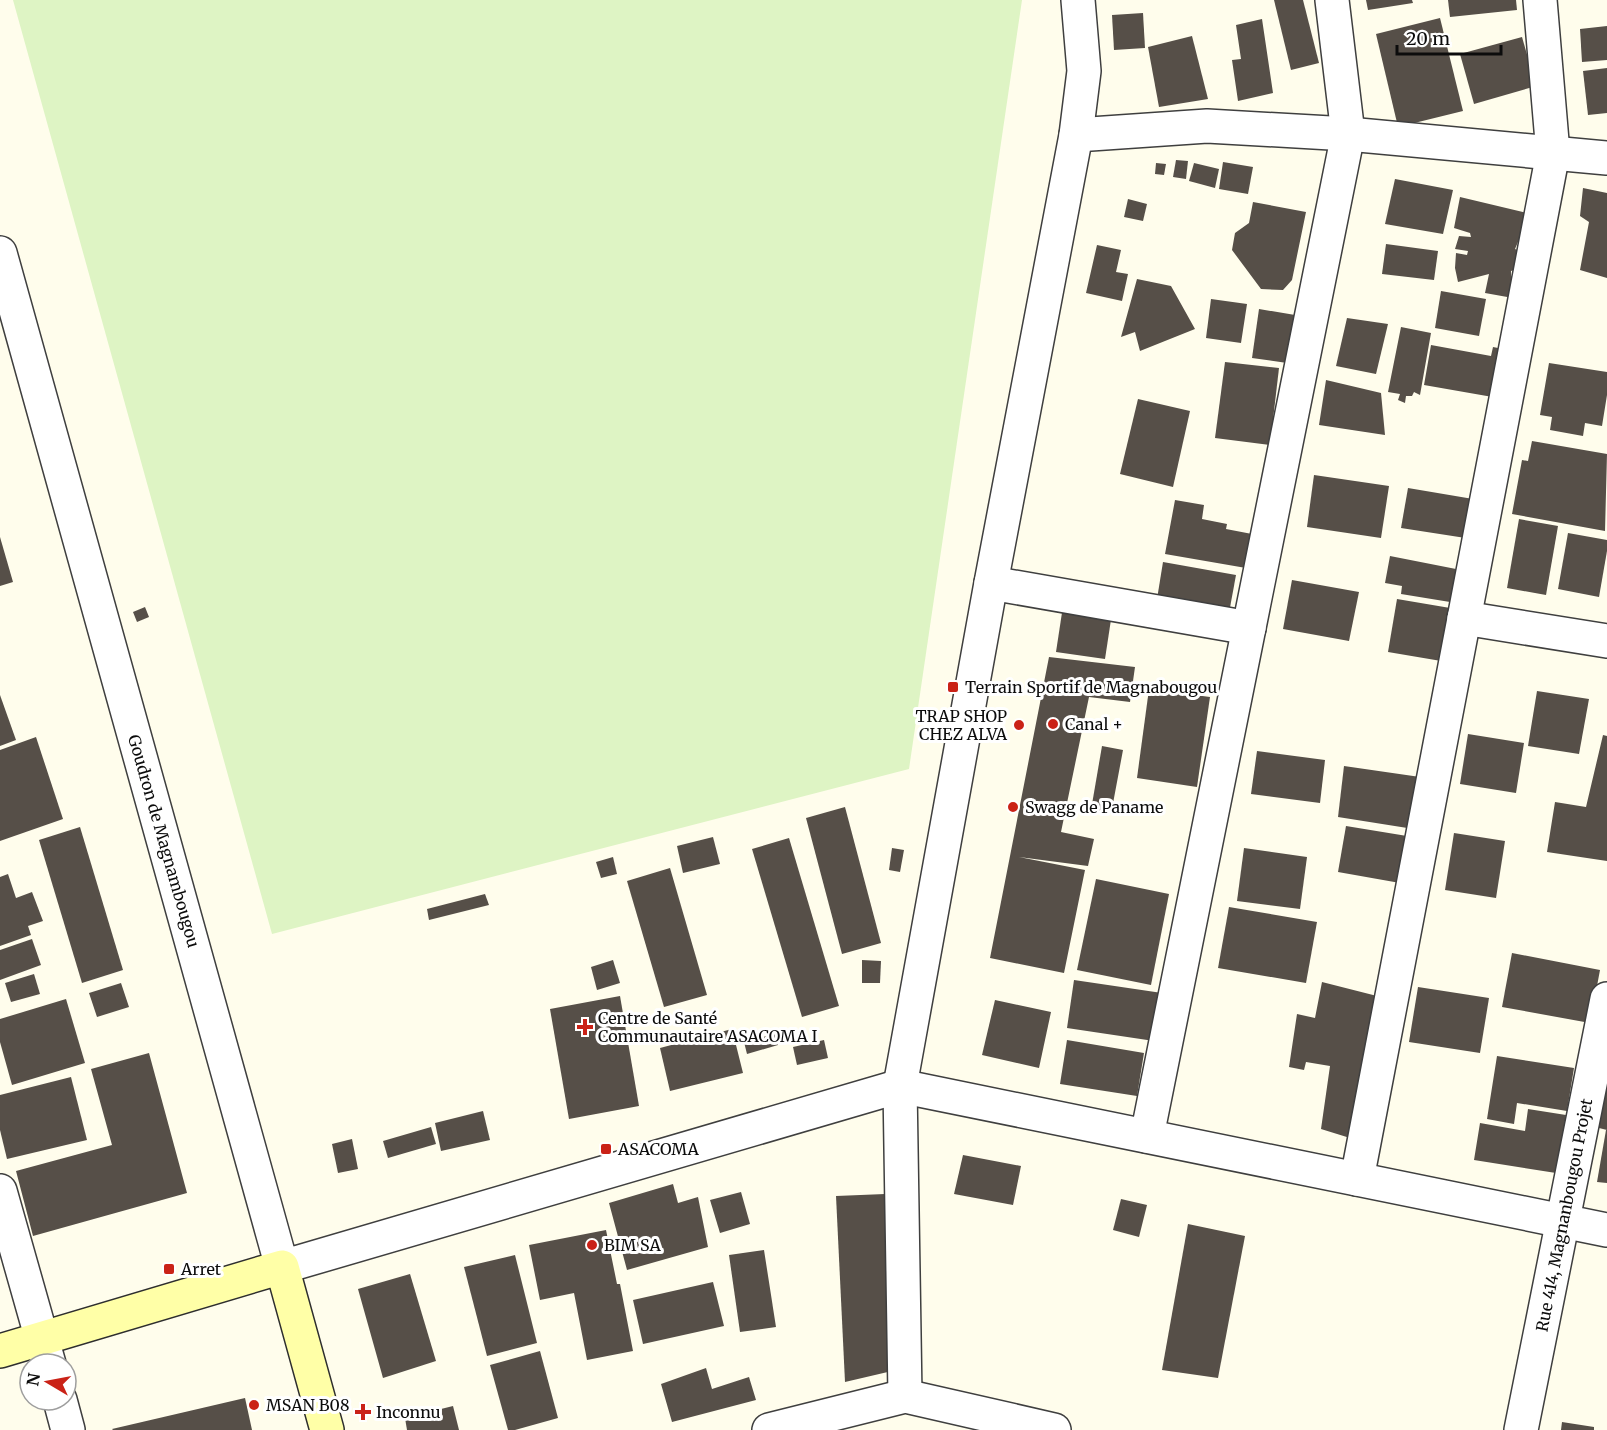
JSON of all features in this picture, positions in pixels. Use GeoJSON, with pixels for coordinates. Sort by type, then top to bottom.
{"type":"FeatureCollection","features":[{"type":"Feature","properties":{"kind":"street"},"geometry":{"type":"LineString","coordinates":[[905,1396],[900,1086],[991,583],[1076,135],[1084,71],[1078,0]]}},
{"type":"Feature","properties":{"kind":"street"},"geometry":{"type":"LineString","coordinates":[[1147,1136],[1348,134],[1332,0]]}},
{"type":"Feature","properties":{"kind":"street"},"geometry":{"type":"LineString","coordinates":[[1357,1179],[1553,153],[1540,0]]}},
{"type":"Feature","properties":{"kind":"street"},"geometry":{"type":"LineString","coordinates":[[1076,135],[1207,126],[1348,134],[1607,158]]}},
{"type":"Feature","properties":{"kind":"street","name":"Goudron de Magnambougou"},"geometry":{"type":"LineString","coordinates":[[0,253],[327,1430]]}},
{"type":"Feature","properties":{"kind":"street"},"geometry":{"type":"LineString","coordinates":[[991,583],[1249,628]]}},
{"type":"Feature","properties":{"kind":"street"},"geometry":{"type":"LineString","coordinates":[[1464,618],[1607,641]]}},
{"type":"Feature","properties":{"kind":"street","name":"Rue 414, Magnanbougou Projet"},"geometry":{"type":"LineString","coordinates":[[1521,1430],[1607,999]]}},
{"type":"Feature","properties":{"kind":"street"},"geometry":{"type":"LineString","coordinates":[[0,1351],[46,1351],[282,1267],[900,1086],[1607,1230]]}},
{"type":"Feature","properties":{"kind":"street"},"geometry":{"type":"LineString","coordinates":[[0,1191],[46,1351]]}},
{"type":"Feature","properties":{"kind":"street"},"geometry":{"type":"LineString","coordinates":[[787,1428],[905,1396],[1054,1430]]}},
{"type":"Feature","properties":{"kind":"street"},"geometry":{"type":"LineString","coordinates":[[63,1412],[68,1430]]}},
{"type":"Feature","properties":{"kind":"green space"},"geometry":{"type":"Polygon","coordinates":[[[13,0],[1022,0],[909,769],[272,934],[13,0]]]}},
{"type":"Feature","properties":{"kind":"building"},"geometry":{"type":"Polygon","coordinates":[[[1274,0],[1303,0],[1319,63],[1291,70],[1274,0]]]}},
{"type":"Feature","properties":{"kind":"building"},"geometry":{"type":"Polygon","coordinates":[[[1366,0],[1412,0],[1413,3],[1368,10],[1366,0]]]}},
{"type":"Feature","properties":{"kind":"building"},"geometry":{"type":"Polygon","coordinates":[[[1448,0],[1516,0],[1517,10],[1450,17],[1448,0]]]}},
{"type":"Feature","properties":{"kind":"building"},"geometry":{"type":"Polygon","coordinates":[[[1143,13],[1145,48],[1114,50],[1112,15],[1143,13]]]}},
{"type":"Feature","properties":{"kind":"building"},"geometry":{"type":"Polygon","coordinates":[[[1440,18],[1463,111],[1398,127],[1376,34],[1440,18]]]}},
{"type":"Feature","properties":{"kind":"building"},"geometry":{"type":"Polygon","coordinates":[[[1262,19],[1273,93],[1238,101],[1232,60],[1241,59],[1236,25],[1262,19]]]}},
{"type":"Feature","properties":{"kind":"building"},"geometry":{"type":"Polygon","coordinates":[[[1607,26],[1607,60],[1582,62],[1580,29],[1607,26]]]}},
{"type":"Feature","properties":{"kind":"building"},"geometry":{"type":"Polygon","coordinates":[[[1192,36],[1208,99],[1159,107],[1148,47],[1192,36]]]}},
{"type":"Feature","properties":{"kind":"building"},"geometry":{"type":"Polygon","coordinates":[[[1522,37],[1536,86],[1474,104],[1460,54],[1522,37]]]}},
{"type":"Feature","properties":{"kind":"building"},"geometry":{"type":"Polygon","coordinates":[[[1607,68],[1607,113],[1588,115],[1583,71],[1607,68]]]}},
{"type":"Feature","properties":{"kind":"building"},"geometry":{"type":"Polygon","coordinates":[[[1176,160],[1188,161],[1186,179],[1173,177],[1176,160]]]}},
{"type":"Feature","properties":{"kind":"building"},"geometry":{"type":"Polygon","coordinates":[[[1223,162],[1253,167],[1248,194],[1219,189],[1223,162]]]}},
{"type":"Feature","properties":{"kind":"building"},"geometry":{"type":"Polygon","coordinates":[[[1156,163],[1166,164],[1164,175],[1155,174],[1156,163]]]}},
{"type":"Feature","properties":{"kind":"building"},"geometry":{"type":"Polygon","coordinates":[[[1194,163],[1219,169],[1215,188],[1189,181],[1194,163]]]}},
{"type":"Feature","properties":{"kind":"building"},"geometry":{"type":"Polygon","coordinates":[[[1395,179],[1453,190],[1443,234],[1385,224],[1395,179]]]}},
{"type":"Feature","properties":{"kind":"building"},"geometry":{"type":"Polygon","coordinates":[[[1583,188],[1607,193],[1607,278],[1580,270],[1589,222],[1580,216],[1583,188]]]}},
{"type":"Feature","properties":{"kind":"building"},"geometry":{"type":"Polygon","coordinates":[[[1460,197],[1527,213],[1522,243],[1518,242],[1515,249],[1520,251],[1517,269],[1511,271],[1511,279],[1528,282],[1524,300],[1485,293],[1489,274],[1458,282],[1455,268],[1456,253],[1467,255],[1468,251],[1455,249],[1459,236],[1471,237],[1470,233],[1454,228],[1460,197]]]}},
{"type":"Feature","properties":{"kind":"building"},"geometry":{"type":"Polygon","coordinates":[[[1128,199],[1147,204],[1143,221],[1124,217],[1128,199]]]}},
{"type":"Feature","properties":{"kind":"building"},"geometry":{"type":"Polygon","coordinates":[[[1253,202],[1306,212],[1292,280],[1283,290],[1261,289],[1232,250],[1235,233],[1249,223],[1253,202]]]}},
{"type":"Feature","properties":{"kind":"building"},"geometry":{"type":"Polygon","coordinates":[[[1386,244],[1438,251],[1434,280],[1382,274],[1386,244]]]}},
{"type":"Feature","properties":{"kind":"building"},"geometry":{"type":"Polygon","coordinates":[[[1097,245],[1121,250],[1116,272],[1128,274],[1122,301],[1086,293],[1097,245]]]}},
{"type":"Feature","properties":{"kind":"building"},"geometry":{"type":"Polygon","coordinates":[[[1137,279],[1171,286],[1195,329],[1140,351],[1135,332],[1121,337],[1137,279]]]}},
{"type":"Feature","properties":{"kind":"building"},"geometry":{"type":"Polygon","coordinates":[[[1441,291],[1486,299],[1479,336],[1435,328],[1441,291]]]}},
{"type":"Feature","properties":{"kind":"building"},"geometry":{"type":"Polygon","coordinates":[[[1211,299],[1247,304],[1241,343],[1206,338],[1211,299]]]}},
{"type":"Feature","properties":{"kind":"building"},"geometry":{"type":"Polygon","coordinates":[[[1259,309],[1301,316],[1294,364],[1252,358],[1259,309]]]}},
{"type":"Feature","properties":{"kind":"building"},"geometry":{"type":"Polygon","coordinates":[[[1347,318],[1388,324],[1376,374],[1336,366],[1347,318]]]}},
{"type":"Feature","properties":{"kind":"building"},"geometry":{"type":"Polygon","coordinates":[[[1401,327],[1431,333],[1420,395],[1414,392],[1412,396],[1406,396],[1405,403],[1398,400],[1400,394],[1388,392],[1401,327]]]}},
{"type":"Feature","properties":{"kind":"building"},"geometry":{"type":"Polygon","coordinates":[[[1431,345],[1491,356],[1493,347],[1513,351],[1504,399],[1424,385],[1431,345]]]}},
{"type":"Feature","properties":{"kind":"building"},"geometry":{"type":"Polygon","coordinates":[[[1225,362],[1279,368],[1270,445],[1215,438],[1225,362]]]}},
{"type":"Feature","properties":{"kind":"building"},"geometry":{"type":"Polygon","coordinates":[[[1549,363],[1607,372],[1607,395],[1602,426],[1585,423],[1583,436],[1550,430],[1552,417],[1540,415],[1549,363]]]}},
{"type":"Feature","properties":{"kind":"building"},"geometry":{"type":"Polygon","coordinates":[[[1326,380],[1381,393],[1385,435],[1319,425],[1326,380]]]}},
{"type":"Feature","properties":{"kind":"building"},"geometry":{"type":"Polygon","coordinates":[[[1138,399],[1190,411],[1173,487],[1120,474],[1138,399]]]}},
{"type":"Feature","properties":{"kind":"building"},"geometry":{"type":"Polygon","coordinates":[[[1532,441],[1607,454],[1605,531],[1512,514],[1522,460],[1528,461],[1532,441]]]}},
{"type":"Feature","properties":{"kind":"building"},"geometry":{"type":"Polygon","coordinates":[[[1314,475],[1389,486],[1381,538],[1307,527],[1314,475]]]}},
{"type":"Feature","properties":{"kind":"building"},"geometry":{"type":"Polygon","coordinates":[[[1408,488],[1479,500],[1472,539],[1401,528],[1408,488]]]}},
{"type":"Feature","properties":{"kind":"building"},"geometry":{"type":"Polygon","coordinates":[[[1175,500],[1204,505],[1202,519],[1227,524],[1226,529],[1252,534],[1246,568],[1165,554],[1175,500]]]}},
{"type":"Feature","properties":{"kind":"building"},"geometry":{"type":"Polygon","coordinates":[[[1519,519],[1558,526],[1546,595],[1507,588],[1519,519]]]}},
{"type":"Feature","properties":{"kind":"building"},"geometry":{"type":"Polygon","coordinates":[[[1568,533],[1607,540],[1599,597],[1558,589],[1568,533]]]}},
{"type":"Feature","properties":{"kind":"building"},"geometry":{"type":"Polygon","coordinates":[[[0,537],[13,582],[0,586],[0,537]]]}},
{"type":"Feature","properties":{"kind":"building"},"geometry":{"type":"Polygon","coordinates":[[[1390,556],[1456,569],[1450,602],[1401,594],[1402,586],[1385,583],[1390,556]]]}},
{"type":"Feature","properties":{"kind":"building"},"geometry":{"type":"Polygon","coordinates":[[[1163,562],[1236,575],[1229,613],[1157,599],[1163,562]]]}},
{"type":"Feature","properties":{"kind":"building"},"geometry":{"type":"Polygon","coordinates":[[[1292,580],[1359,592],[1349,641],[1283,629],[1292,580]]]}},
{"type":"Feature","properties":{"kind":"building"},"geometry":{"type":"Polygon","coordinates":[[[1397,599],[1462,610],[1453,663],[1388,652],[1397,599]]]}},
{"type":"Feature","properties":{"kind":"building"},"geometry":{"type":"Polygon","coordinates":[[[1063,606],[1112,613],[1105,659],[1056,652],[1063,606]]]}},
{"type":"Feature","properties":{"kind":"building"},"geometry":{"type":"Polygon","coordinates":[[[145,607],[149,617],[137,622],[133,612],[145,607]]]}},
{"type":"Feature","properties":{"kind":"building"},"geometry":{"type":"Polygon","coordinates":[[[1049,657],[1135,667],[1130,702],[1089,697],[1061,832],[1094,839],[1088,866],[1019,857],[1085,870],[1064,973],[990,958],[1049,657]]]}},
{"type":"Feature","properties":{"kind":"building"},"geometry":{"type":"Polygon","coordinates":[[[1149,689],[1210,697],[1197,787],[1137,778],[1149,689]]]}},
{"type":"Feature","properties":{"kind":"building"},"geometry":{"type":"Polygon","coordinates":[[[1537,691],[1589,699],[1579,754],[1528,746],[1537,691]]]}},
{"type":"Feature","properties":{"kind":"building"},"geometry":{"type":"Polygon","coordinates":[[[0,695],[16,740],[0,746],[0,695]]]}},
{"type":"Feature","properties":{"kind":"building"},"geometry":{"type":"Polygon","coordinates":[[[1468,734],[1524,743],[1516,793],[1460,784],[1468,734]]]}},
{"type":"Feature","properties":{"kind":"building"},"geometry":{"type":"Polygon","coordinates":[[[1603,735],[1607,736],[1607,861],[1547,852],[1555,802],[1586,807],[1603,735]]]}},
{"type":"Feature","properties":{"kind":"building"},"geometry":{"type":"Polygon","coordinates":[[[36,737],[63,819],[0,841],[0,750],[36,737]]]}},
{"type":"Feature","properties":{"kind":"building"},"geometry":{"type":"Polygon","coordinates":[[[1102,746],[1123,750],[1111,814],[1091,810],[1102,746]]]}},
{"type":"Feature","properties":{"kind":"building"},"geometry":{"type":"Polygon","coordinates":[[[1257,751],[1325,760],[1320,803],[1251,794],[1257,751]]]}},
{"type":"Feature","properties":{"kind":"building"},"geometry":{"type":"Polygon","coordinates":[[[1344,766],[1427,778],[1420,830],[1338,817],[1344,766]]]}},
{"type":"Feature","properties":{"kind":"building"},"geometry":{"type":"Polygon","coordinates":[[[845,807],[881,943],[842,954],[806,818],[845,807]]]}},
{"type":"Feature","properties":{"kind":"building"},"geometry":{"type":"Polygon","coordinates":[[[1346,826],[1407,836],[1400,883],[1338,872],[1346,826]]]}},
{"type":"Feature","properties":{"kind":"building"},"geometry":{"type":"Polygon","coordinates":[[[80,827],[123,970],[82,983],[39,840],[80,827]]]}},
{"type":"Feature","properties":{"kind":"building"},"geometry":{"type":"Polygon","coordinates":[[[1454,833],[1505,841],[1496,898],[1445,890],[1454,833]]]}},
{"type":"Feature","properties":{"kind":"building"},"geometry":{"type":"Polygon","coordinates":[[[713,837],[720,864],[683,873],[677,846],[713,837]]]}},
{"type":"Feature","properties":{"kind":"building"},"geometry":{"type":"Polygon","coordinates":[[[789,838],[839,1006],[802,1017],[752,849],[789,838]]]}},
{"type":"Feature","properties":{"kind":"building"},"geometry":{"type":"Polygon","coordinates":[[[892,848],[904,850],[900,872],[889,870],[892,848]]]}},
{"type":"Feature","properties":{"kind":"building"},"geometry":{"type":"Polygon","coordinates":[[[1244,848],[1307,857],[1300,909],[1237,901],[1244,848]]]}},
{"type":"Feature","properties":{"kind":"building"},"geometry":{"type":"Polygon","coordinates":[[[613,857],[617,874],[601,878],[596,862],[613,857]]]}},
{"type":"Feature","properties":{"kind":"building"},"geometry":{"type":"Polygon","coordinates":[[[670,868],[707,995],[664,1007],[627,881],[670,868]]]}},
{"type":"Feature","properties":{"kind":"building"},"geometry":{"type":"Polygon","coordinates":[[[8,874],[16,898],[32,892],[43,921],[28,926],[31,935],[0,946],[0,877],[8,874]]]}},
{"type":"Feature","properties":{"kind":"building"},"geometry":{"type":"Polygon","coordinates":[[[1096,879],[1169,894],[1151,985],[1077,970],[1096,879]]]}},
{"type":"Feature","properties":{"kind":"building"},"geometry":{"type":"Polygon","coordinates":[[[485,894],[489,905],[429,920],[427,909],[485,894]]]}},
{"type":"Feature","properties":{"kind":"building"},"geometry":{"type":"Polygon","coordinates":[[[1229,907],[1317,922],[1306,983],[1218,968],[1229,907]]]}},
{"type":"Feature","properties":{"kind":"building"},"geometry":{"type":"Polygon","coordinates":[[[32,939],[41,965],[0,980],[0,950],[32,939]]]}},
{"type":"Feature","properties":{"kind":"building"},"geometry":{"type":"Polygon","coordinates":[[[1512,953],[1600,970],[1590,1023],[1502,1007],[1512,953]]]}},
{"type":"Feature","properties":{"kind":"building"},"geometry":{"type":"Polygon","coordinates":[[[613,960],[620,983],[597,990],[591,967],[613,960]]]}},
{"type":"Feature","properties":{"kind":"building"},"geometry":{"type":"Polygon","coordinates":[[[862,960],[881,961],[880,983],[862,983],[862,960]]]}},
{"type":"Feature","properties":{"kind":"building"},"geometry":{"type":"Polygon","coordinates":[[[34,974],[40,994],[11,1002],[5,983],[34,974]]]}},
{"type":"Feature","properties":{"kind":"building"},"geometry":{"type":"Polygon","coordinates":[[[1074,980],[1162,993],[1154,1041],[1067,1028],[1074,980]]]}},
{"type":"Feature","properties":{"kind":"building"},"geometry":{"type":"Polygon","coordinates":[[[1322,982],[1377,996],[1350,1138],[1321,1129],[1330,1066],[1306,1062],[1304,1070],[1289,1067],[1297,1014],[1315,1018],[1322,982]]]}},
{"type":"Feature","properties":{"kind":"building"},"geometry":{"type":"Polygon","coordinates":[[[121,983],[129,1007],[97,1017],[89,993],[121,983]]]}},
{"type":"Feature","properties":{"kind":"building"},"geometry":{"type":"Polygon","coordinates":[[[1418,987],[1489,998],[1480,1053],[1409,1042],[1418,987]]]}},
{"type":"Feature","properties":{"kind":"building"},"geometry":{"type":"Polygon","coordinates":[[[620,996],[639,1106],[569,1119],[550,1009],[620,996]]]}},
{"type":"Feature","properties":{"kind":"building"},"geometry":{"type":"Polygon","coordinates":[[[66,999],[85,1063],[12,1085],[0,1042],[0,1019],[66,999]]]}},
{"type":"Feature","properties":{"kind":"building"},"geometry":{"type":"Polygon","coordinates":[[[995,1000],[1051,1012],[1039,1068],[982,1055],[995,1000]]]}},
{"type":"Feature","properties":{"kind":"building"},"geometry":{"type":"Polygon","coordinates":[[[732,1029],[743,1073],[670,1091],[660,1048],[732,1029]]]}},
{"type":"Feature","properties":{"kind":"building"},"geometry":{"type":"Polygon","coordinates":[[[775,1034],[778,1045],[747,1054],[744,1042],[775,1034]]]}},
{"type":"Feature","properties":{"kind":"building"},"geometry":{"type":"Polygon","coordinates":[[[824,1040],[828,1058],[797,1065],[793,1047],[824,1040]]]}},
{"type":"Feature","properties":{"kind":"building"},"geometry":{"type":"Polygon","coordinates":[[[1067,1040],[1144,1053],[1137,1096],[1060,1084],[1067,1040]]]}},
{"type":"Feature","properties":{"kind":"building"},"geometry":{"type":"Polygon","coordinates":[[[149,1053],[187,1193],[33,1236],[16,1171],[112,1145],[91,1069],[149,1053]]]}},
{"type":"Feature","properties":{"kind":"building"},"geometry":{"type":"Polygon","coordinates":[[[1497,1056],[1574,1068],[1567,1111],[1517,1103],[1514,1124],[1487,1119],[1497,1056]]]}},
{"type":"Feature","properties":{"kind":"building"},"geometry":{"type":"Polygon","coordinates":[[[71,1077],[87,1140],[7,1159],[0,1130],[0,1095],[71,1077]]]}},
{"type":"Feature","properties":{"kind":"building"},"geometry":{"type":"Polygon","coordinates":[[[1603,1089],[1607,1089],[1607,1130],[1595,1127],[1603,1089]]]}},
{"type":"Feature","properties":{"kind":"building"},"geometry":{"type":"Polygon","coordinates":[[[1528,1109],[1566,1115],[1556,1173],[1474,1160],[1480,1123],[1525,1131],[1528,1109]]]}},
{"type":"Feature","properties":{"kind":"building"},"geometry":{"type":"Polygon","coordinates":[[[483,1111],[490,1140],[441,1151],[435,1123],[483,1111]]]}},
{"type":"Feature","properties":{"kind":"building"},"geometry":{"type":"Polygon","coordinates":[[[431,1127],[436,1144],[388,1158],[383,1141],[431,1127]]]}},
{"type":"Feature","properties":{"kind":"building"},"geometry":{"type":"Polygon","coordinates":[[[1607,1130],[1607,1183],[1597,1182],[1607,1130]]]}},
{"type":"Feature","properties":{"kind":"building"},"geometry":{"type":"Polygon","coordinates":[[[352,1139],[358,1169],[338,1173],[332,1144],[352,1139]]]}},
{"type":"Feature","properties":{"kind":"building"},"geometry":{"type":"Polygon","coordinates":[[[963,1155],[1021,1166],[1013,1205],[954,1194],[963,1155]]]}},
{"type":"Feature","properties":{"kind":"building"},"geometry":{"type":"Polygon","coordinates":[[[673,1184],[678,1203],[698,1197],[708,1247],[627,1270],[609,1203],[673,1184]]]}},
{"type":"Feature","properties":{"kind":"building"},"geometry":{"type":"Polygon","coordinates":[[[741,1192],[750,1224],[720,1233],[710,1200],[741,1192]]]}},
{"type":"Feature","properties":{"kind":"building"},"geometry":{"type":"Polygon","coordinates":[[[885,1194],[892,1371],[845,1382],[836,1196],[885,1194]]]}},
{"type":"Feature","properties":{"kind":"building"},"geometry":{"type":"Polygon","coordinates":[[[1121,1199],[1147,1205],[1139,1237],[1113,1230],[1121,1199]]]}},
{"type":"Feature","properties":{"kind":"building"},"geometry":{"type":"Polygon","coordinates":[[[1188,1224],[1245,1236],[1218,1378],[1162,1370],[1188,1224]]]}},
{"type":"Feature","properties":{"kind":"building"},"geometry":{"type":"Polygon","coordinates":[[[606,1230],[617,1284],[620,1284],[633,1351],[587,1360],[574,1293],[540,1300],[529,1245],[606,1230]]]}},
{"type":"Feature","properties":{"kind":"building"},"geometry":{"type":"Polygon","coordinates":[[[764,1250],[776,1327],[740,1332],[729,1255],[764,1250]]]}},
{"type":"Feature","properties":{"kind":"building"},"geometry":{"type":"Polygon","coordinates":[[[515,1255],[537,1343],[487,1356],[464,1267],[515,1255]]]}},
{"type":"Feature","properties":{"kind":"building"},"geometry":{"type":"Polygon","coordinates":[[[410,1274],[436,1361],[383,1378],[358,1289],[410,1274]]]}},
{"type":"Feature","properties":{"kind":"building"},"geometry":{"type":"Polygon","coordinates":[[[713,1282],[724,1326],[643,1344],[633,1300],[713,1282]]]}},
{"type":"Feature","properties":{"kind":"building"},"geometry":{"type":"Polygon","coordinates":[[[540,1351],[558,1418],[508,1430],[490,1365],[540,1351]]]}},
{"type":"Feature","properties":{"kind":"building"},"geometry":{"type":"Polygon","coordinates":[[[706,1368],[712,1389],[749,1377],[756,1400],[672,1422],[661,1384],[706,1368]]]}},
{"type":"Feature","properties":{"kind":"building"},"geometry":{"type":"Polygon","coordinates":[[[245,1398],[252,1430],[112,1429],[245,1398]]]}},
{"type":"Feature","properties":{"kind":"building"},"geometry":{"type":"Polygon","coordinates":[[[453,1406],[459,1430],[407,1430],[405,1418],[453,1406]]]}},
{"type":"Feature","properties":{"kind":"building"},"geometry":{"type":"Polygon","coordinates":[[[1562,1422],[1594,1427],[1594,1430],[1561,1430],[1562,1422]]]}},
{"type":"Feature","properties":{"kind":"place","name":"Terrain Sportif de Magnabougou"},"geometry":{"type":"Point","coordinates":[953,687]}},
{"type":"Feature","properties":{"kind":"place","name":"Canal +"},"geometry":{"type":"Point","coordinates":[1053,724]}},
{"type":"Feature","properties":{"kind":"place","name":"TRAP SHOP CHEZ ALVA"},"geometry":{"type":"Point","coordinates":[1019,725]}},
{"type":"Feature","properties":{"kind":"place","name":"Swagg de Paname"},"geometry":{"type":"Point","coordinates":[1013,807]}},
{"type":"Feature","properties":{"kind":"place","name":"Centre de Santé Communautaire ASACOMA I"},"geometry":{"type":"Point","coordinates":[585,1027]}},
{"type":"Feature","properties":{"kind":"place","name":"ASACOMA"},"geometry":{"type":"Point","coordinates":[606,1149]}},
{"type":"Feature","properties":{"kind":"place","name":"BIM SA"},"geometry":{"type":"Point","coordinates":[592,1245]}},
{"type":"Feature","properties":{"kind":"place","name":"Arret"},"geometry":{"type":"Point","coordinates":[169,1269]}},
{"type":"Feature","properties":{"kind":"place","name":"MSAN B08"},"geometry":{"type":"Point","coordinates":[254,1405]}},
{"type":"Feature","properties":{"kind":"place","name":"Inconnu"},"geometry":{"type":"Point","coordinates":[363,1412]}}]}
